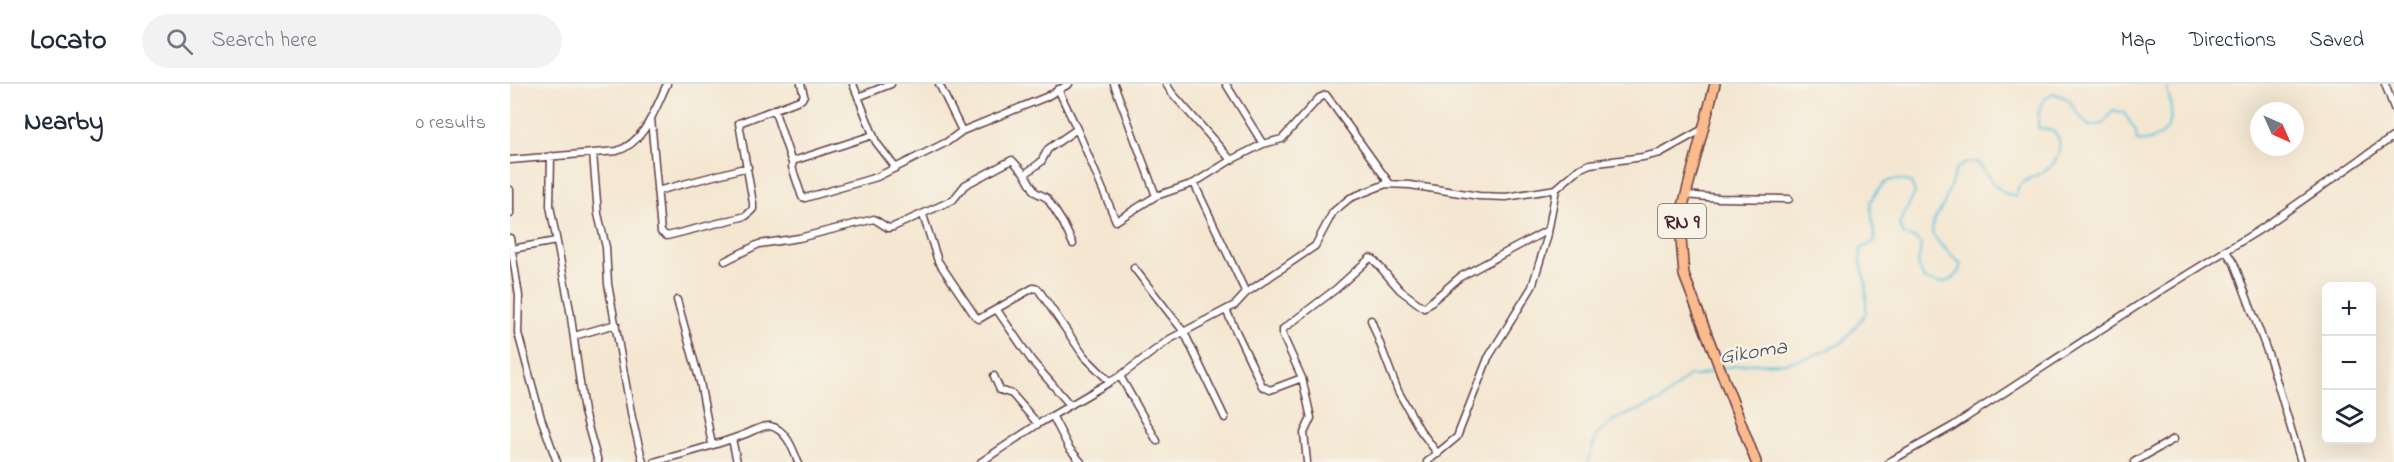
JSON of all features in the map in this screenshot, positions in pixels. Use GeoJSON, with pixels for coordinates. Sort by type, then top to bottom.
{"type":"FeatureCollection","features":[{"type":"Feature","properties":{"kind":"main road","name":"RN 9"},"geometry":{"type":"LineString","coordinates":[[1715,84],[1685,195],[1681,239],[1684,275],[1756,462]]}},
{"type":"Feature","properties":{"kind":"street"},"geometry":{"type":"LineString","coordinates":[[510,160],[593,153],[627,147],[641,134],[667,84]]}},
{"type":"Feature","properties":{"kind":"street"},"geometry":{"type":"LineString","coordinates":[[651,118],[661,232],[664,236],[746,216],[753,209],[748,167],[739,123],[802,99],[804,95],[801,84]]}},
{"type":"Feature","properties":{"kind":"street"},"geometry":{"type":"LineString","coordinates":[[853,84],[873,135],[896,168]]}},
{"type":"Feature","properties":{"kind":"street"},"geometry":{"type":"LineString","coordinates":[[858,97],[891,84]]}},
{"type":"Feature","properties":{"kind":"street"},"geometry":{"type":"LineString","coordinates":[[939,84],[962,131]]}},
{"type":"Feature","properties":{"kind":"street"},"geometry":{"type":"LineString","coordinates":[[774,109],[792,163],[799,194],[806,198],[867,181],[947,142],[962,131],[1046,97],[1069,84]]}},
{"type":"Feature","properties":{"kind":"street"},"geometry":{"type":"LineString","coordinates":[[1114,84],[1156,196]]}},
{"type":"Feature","properties":{"kind":"street"},"geometry":{"type":"LineString","coordinates":[[1166,84],[1230,160]]}},
{"type":"Feature","properties":{"kind":"street"},"geometry":{"type":"LineString","coordinates":[[1226,84],[1263,144]]}},
{"type":"Feature","properties":{"kind":"street"},"geometry":{"type":"LineString","coordinates":[[2385,84],[2394,108]]}},
{"type":"Feature","properties":{"kind":"street"},"geometry":{"type":"LineString","coordinates":[[1059,89],[1116,221],[1156,196],[1194,183],[1230,160],[1263,144],[1282,139],[1319,98],[1326,95],[1390,184]]}},
{"type":"Feature","properties":{"kind":"street"},"geometry":{"type":"LineString","coordinates":[[1025,174],[1041,162],[1048,149],[1077,129]]}},
{"type":"Feature","properties":{"kind":"street"},"geometry":{"type":"LineString","coordinates":[[981,462],[990,459],[1038,424],[1120,376],[1170,339],[1226,310],[1246,293],[1315,246],[1334,212],[1350,198],[1377,186],[1390,184],[1410,184],[1479,196],[1506,197],[1556,189],[1579,169],[1590,164],[1660,153],[1703,129]]}},
{"type":"Feature","properties":{"kind":"street"},"geometry":{"type":"LineString","coordinates":[[792,163],[798,158],[873,135]]}},
{"type":"Feature","properties":{"kind":"street"},"geometry":{"type":"LineString","coordinates":[[1890,462],[1953,426],[2261,229],[2394,136]]}},
{"type":"Feature","properties":{"kind":"street"},"geometry":{"type":"LineString","coordinates":[[593,153],[598,213],[606,247],[608,284],[632,418],[643,462]]}},
{"type":"Feature","properties":{"kind":"street"},"geometry":{"type":"LineString","coordinates":[[551,156],[550,206],[574,336],[584,412],[598,462]]}},
{"type":"Feature","properties":{"kind":"street"},"geometry":{"type":"LineString","coordinates":[[725,261],[767,242],[799,238],[874,219],[888,228],[893,227],[953,200],[964,185],[1008,161],[1014,161],[1025,174],[1035,192],[1047,198],[1073,244]]}},
{"type":"Feature","properties":{"kind":"street"},"geometry":{"type":"LineString","coordinates":[[657,191],[748,167]]}},
{"type":"Feature","properties":{"kind":"street"},"geometry":{"type":"LineString","coordinates":[[1194,183],[1246,293]]}},
{"type":"Feature","properties":{"kind":"street"},"geometry":{"type":"LineString","coordinates":[[1427,462],[1457,437],[1488,358],[1532,286],[1548,230],[1556,189]]}},
{"type":"Feature","properties":{"kind":"street"},"geometry":{"type":"LineString","coordinates":[[510,190],[510,214]]}},
{"type":"Feature","properties":{"kind":"street"},"geometry":{"type":"LineString","coordinates":[[1685,195],[1790,199]]}},
{"type":"Feature","properties":{"kind":"street"},"geometry":{"type":"LineString","coordinates":[[923,214],[938,261],[975,316],[979,319],[1033,288],[1038,289],[1089,363],[1109,381]]}},
{"type":"Feature","properties":{"kind":"street"},"geometry":{"type":"LineString","coordinates":[[1307,462],[1304,433],[1311,418],[1302,378],[1282,336],[1283,329],[1336,289],[1370,258],[1401,290],[1424,308],[1460,277],[1548,230]]}},
{"type":"Feature","properties":{"kind":"street"},"geometry":{"type":"LineString","coordinates":[[510,238],[519,296],[518,333],[541,418],[556,462]]}},
{"type":"Feature","properties":{"kind":"street"},"geometry":{"type":"LineString","coordinates":[[512,249],[556,241]]}},
{"type":"Feature","properties":{"kind":"street"},"geometry":{"type":"LineString","coordinates":[[2225,250],[2234,263],[2270,359],[2301,462]]}},
{"type":"Feature","properties":{"kind":"street"},"geometry":{"type":"LineString","coordinates":[[1134,268],[1184,332],[1226,418]]}},
{"type":"Feature","properties":{"kind":"street"},"geometry":{"type":"LineString","coordinates":[[677,300],[700,382],[712,445]]}},
{"type":"Feature","properties":{"kind":"street"},"geometry":{"type":"LineString","coordinates":[[997,310],[1032,360],[1070,405]]}},
{"type":"Feature","properties":{"kind":"street"},"geometry":{"type":"LineString","coordinates":[[1226,310],[1264,388],[1270,390],[1302,378]]}},
{"type":"Feature","properties":{"kind":"street"},"geometry":{"type":"LineString","coordinates":[[1371,320],[1398,391],[1420,430],[1438,454]]}},
{"type":"Feature","properties":{"kind":"street"},"geometry":{"type":"LineString","coordinates":[[574,336],[616,324]]}},
{"type":"Feature","properties":{"kind":"street"},"geometry":{"type":"LineString","coordinates":[[993,376],[1000,390],[1012,394],[1038,424]]}},
{"type":"Feature","properties":{"kind":"street"},"geometry":{"type":"LineString","coordinates":[[1120,376],[1157,441]]}},
{"type":"Feature","properties":{"kind":"street"},"geometry":{"type":"LineString","coordinates":[[1053,417],[1069,448],[1081,462]]}},
{"type":"Feature","properties":{"kind":"street"},"geometry":{"type":"LineString","coordinates":[[654,462],[732,439],[765,426],[770,426],[783,435],[793,448],[798,462]]}},
{"type":"Feature","properties":{"kind":"street"},"geometry":{"type":"LineString","coordinates":[[732,439],[737,462]]}},
{"type":"Feature","properties":{"kind":"street"},"geometry":{"type":"LineString","coordinates":[[2134,462],[2174,439]]}},
{"type":"Feature","properties":{"kind":"waterway","name":"Gikoma"},"geometry":{"type":"LineString","coordinates":[[1722,368],[1747,364],[1785,363],[1810,357],[1842,343],[1866,313],[1866,284],[1860,260],[1861,249],[1875,241],[1870,202],[1886,182],[1890,180],[1911,182],[1915,193],[1899,224],[1904,235],[1917,239],[1921,244],[1918,265],[1924,279],[1947,282],[1956,276],[1961,264],[1941,245],[1933,235],[1932,229],[1944,204],[1956,169],[1966,163],[1977,162],[1997,188],[2016,196],[2020,185],[2050,167],[2057,156],[2058,137],[2052,131],[2038,128],[2040,108],[2048,96],[2053,93],[2068,99],[2089,126],[2103,124],[2113,110],[2124,113],[2136,131],[2137,141],[2143,141],[2159,136],[2169,126],[2171,112],[2166,84]]}},
{"type":"Feature","properties":{"kind":"waterway","name":"Gikoma"},"geometry":{"type":"LineString","coordinates":[[1588,462],[1597,434],[1614,420],[1661,401],[1688,376],[1698,376],[1717,370]]}}]}
